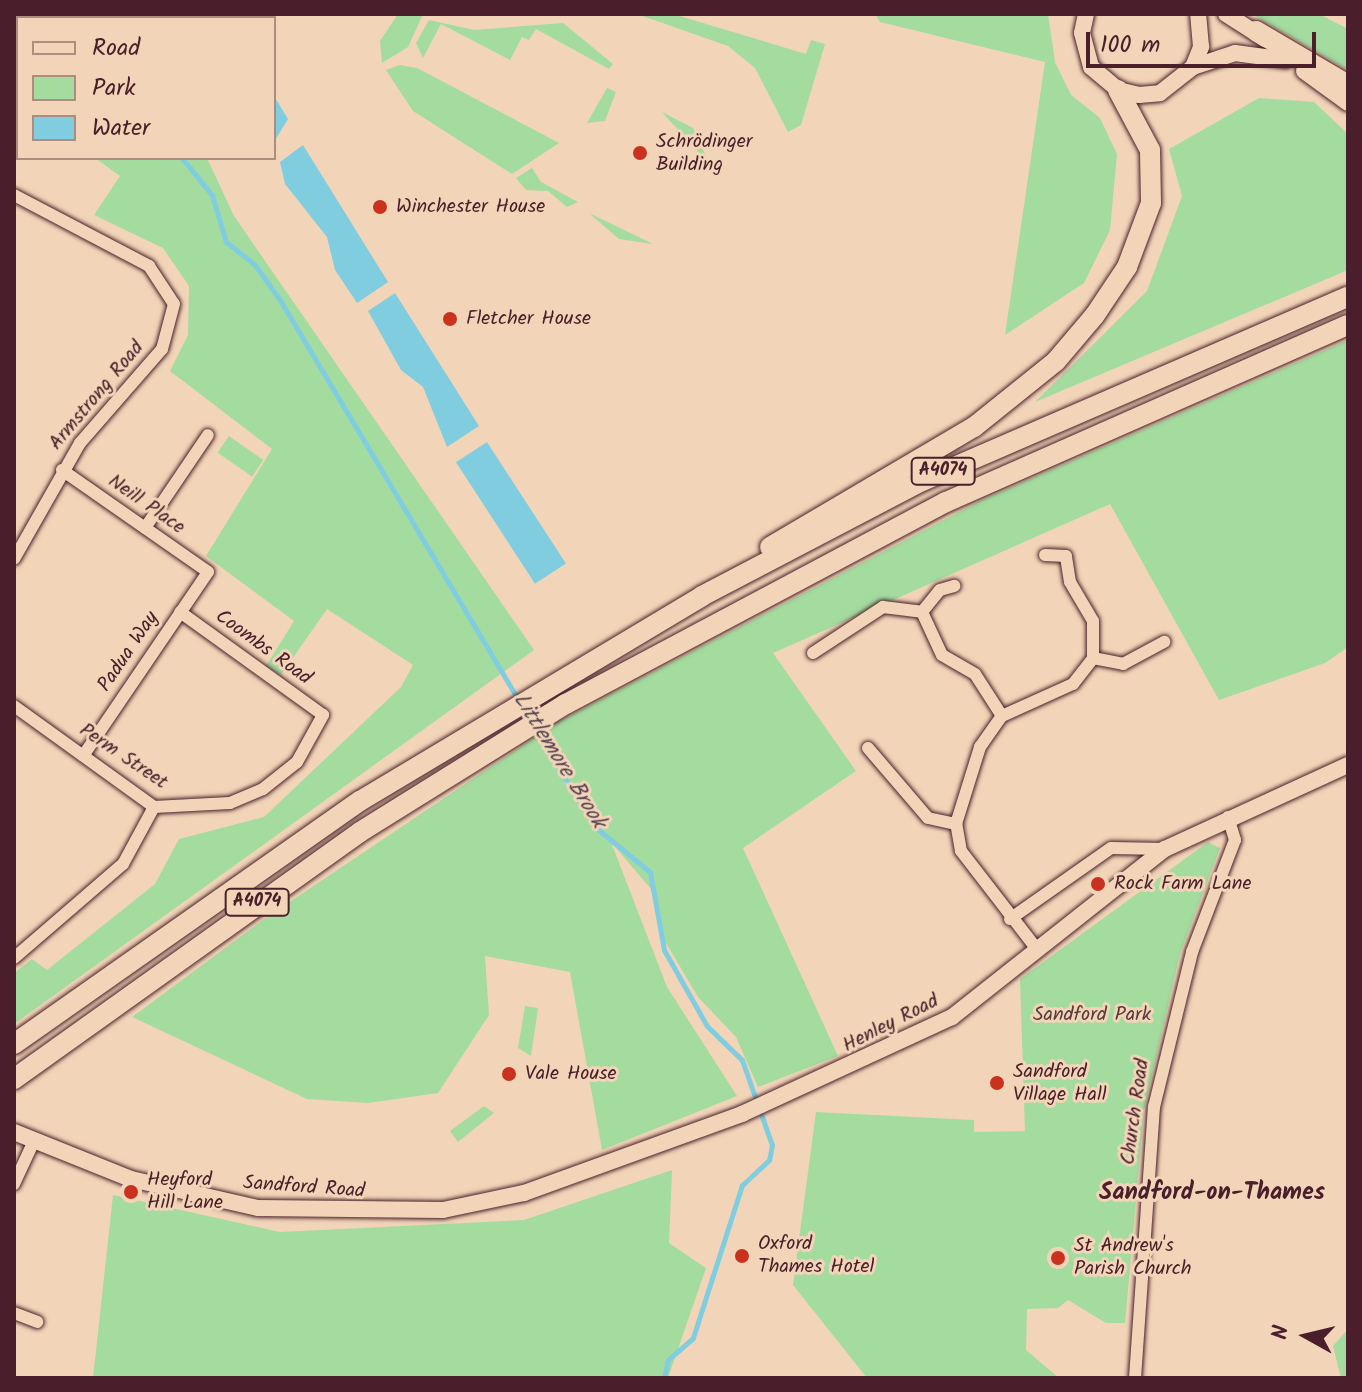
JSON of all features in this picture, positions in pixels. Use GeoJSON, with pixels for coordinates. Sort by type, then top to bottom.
{"type":"FeatureCollection","features":[{"type":"Feature","properties":{"kind":"main road"},"geometry":{"type":"LineString","coordinates":[[1256,31],[1348,85]]}},
{"type":"Feature","properties":{"kind":"main road"},"geometry":{"type":"LineString","coordinates":[[702,596],[782,539],[974,427],[1056,361],[1095,315],[1127,267],[1151,203],[1150,150],[1118,90]]}},
{"type":"Feature","properties":{"kind":"main road","name":"A4074"},"geometry":{"type":"LineString","coordinates":[[14,1044],[220,896],[496,714],[702,596],[922,481],[1348,297]]}},
{"type":"Feature","properties":{"kind":"main road","name":"A4074"},"geometry":{"type":"LineString","coordinates":[[14,1079],[213,932],[566,704],[946,502],[1348,325]]}},
{"type":"Feature","properties":{"kind":"street"},"geometry":{"type":"LineString","coordinates":[[1079,14],[1091,67],[1118,90],[1160,93],[1193,67],[1235,53],[1287,60]]}},
{"type":"Feature","properties":{"kind":"street"},"geometry":{"type":"LineString","coordinates":[[1082,33],[1086,14]]}},
{"type":"Feature","properties":{"kind":"street"},"geometry":{"type":"LineString","coordinates":[[1193,67],[1201,47],[1198,14]]}},
{"type":"Feature","properties":{"kind":"street"},"geometry":{"type":"LineString","coordinates":[[1226,14],[1256,31],[1287,60],[1348,103]]}},
{"type":"Feature","properties":{"kind":"street","name":"Armstrong Road"},"geometry":{"type":"LineString","coordinates":[[14,195],[149,266],[174,304],[162,349],[62,470],[14,559]]}},
{"type":"Feature","properties":{"kind":"street"},"geometry":{"type":"LineString","coordinates":[[145,528],[208,435]]}},
{"type":"Feature","properties":{"kind":"street","name":"Neill Place"},"geometry":{"type":"LineString","coordinates":[[62,470],[208,572]]}},
{"type":"Feature","properties":{"kind":"street"},"geometry":{"type":"LineString","coordinates":[[1036,948],[1010,919],[961,851],[956,824],[980,747],[1002,716],[1073,684],[1093,658],[1093,621],[1070,582],[1066,556],[1045,555]]}},
{"type":"Feature","properties":{"kind":"street","name":"Padua Way"},"geometry":{"type":"LineString","coordinates":[[83,756],[208,572]]}},
{"type":"Feature","properties":{"kind":"street"},"geometry":{"type":"LineString","coordinates":[[922,612],[940,590],[954,586]]}},
{"type":"Feature","properties":{"kind":"street"},"geometry":{"type":"LineString","coordinates":[[813,653],[883,607],[922,612]]}},
{"type":"Feature","properties":{"kind":"street","name":"Coombs Road"},"geometry":{"type":"LineString","coordinates":[[180,612],[323,715]]}},
{"type":"Feature","properties":{"kind":"street"},"geometry":{"type":"LineString","coordinates":[[922,612],[942,655],[975,674],[1002,716]]}},
{"type":"Feature","properties":{"kind":"street"},"geometry":{"type":"LineString","coordinates":[[1093,658],[1123,664],[1164,642]]}},
{"type":"Feature","properties":{"kind":"street","name":"Perm Street"},"geometry":{"type":"LineString","coordinates":[[14,706],[154,807],[230,803],[263,789],[297,762],[323,715]]}},
{"type":"Feature","properties":{"kind":"street"},"geometry":{"type":"LineString","coordinates":[[868,748],[928,818],[956,824]]}},
{"type":"Feature","properties":{"kind":"street","name":"Henley Road"},"geometry":{"type":"LineString","coordinates":[[599,1171],[742,1114],[952,1017],[1165,849],[1228,817],[1348,765]]}},
{"type":"Feature","properties":{"kind":"street"},"geometry":{"type":"LineString","coordinates":[[14,958],[123,864],[154,807]]}},
{"type":"Feature","properties":{"kind":"street","name":"Church Road"},"geometry":{"type":"LineString","coordinates":[[1135,1378],[1154,1107],[1192,952],[1235,840],[1228,817]]}},
{"type":"Feature","properties":{"kind":"street","name":"Henley Road"},"geometry":{"type":"LineString","coordinates":[[1010,919],[1111,848],[1165,849]]}},
{"type":"Feature","properties":{"kind":"street"},"geometry":{"type":"LineString","coordinates":[[14,1184],[22,1136]]}},
{"type":"Feature","properties":{"kind":"street","name":"Sandford Road"},"geometry":{"type":"LineString","coordinates":[[22,1136],[189,1196],[350,1214],[443,1210],[599,1171]]}},
{"type":"Feature","properties":{"kind":"street"},"geometry":{"type":"LineString","coordinates":[[14,1313],[37,1322]]}},
{"type":"Feature","properties":{"kind":"green space"},"geometry":{"type":"Polygon","coordinates":[[[19,14],[140,14],[140,16],[19,14]]]}},
{"type":"Feature","properties":{"kind":"green space"},"geometry":{"type":"Polygon","coordinates":[[[398,14],[423,14],[408,47],[382,63],[380,41],[398,14]]]}},
{"type":"Feature","properties":{"kind":"green space"},"geometry":{"type":"Polygon","coordinates":[[[637,14],[673,14],[806,54],[811,40],[825,44],[801,125],[788,132],[755,68],[728,46],[637,14]]]}},
{"type":"Feature","properties":{"kind":"green space"},"geometry":{"type":"Polygon","coordinates":[[[875,14],[1048,14],[1055,62],[1071,95],[1100,118],[1117,154],[1110,230],[1084,283],[1005,335],[1045,62],[880,22],[875,14]]]}},
{"type":"Feature","properties":{"kind":"green space"},"geometry":{"type":"Polygon","coordinates":[[[1252,14],[1319,14],[1348,29],[1348,70],[1252,14]]]}},
{"type":"Feature","properties":{"kind":"green space"},"geometry":{"type":"Polygon","coordinates":[[[429,20],[474,30],[563,23],[613,64],[609,69],[536,29],[529,40],[522,37],[510,60],[441,24],[423,58],[416,43],[429,20]]]}},
{"type":"Feature","properties":{"kind":"green space"},"geometry":{"type":"Polygon","coordinates":[[[400,65],[417,68],[559,143],[512,174],[413,111],[386,70],[400,65]]]}},
{"type":"Feature","properties":{"kind":"green space"},"geometry":{"type":"Polygon","coordinates":[[[607,88],[616,92],[605,121],[587,123],[607,88]]]}},
{"type":"Feature","properties":{"kind":"green space"},"geometry":{"type":"Polygon","coordinates":[[[1259,98],[1314,102],[1348,134],[1348,270],[1035,402],[1147,291],[1182,196],[1169,149],[1259,98]]]}},
{"type":"Feature","properties":{"kind":"green space"},"geometry":{"type":"Polygon","coordinates":[[[662,112],[693,128],[710,165],[662,112]]]}},
{"type":"Feature","properties":{"kind":"green space"},"geometry":{"type":"Polygon","coordinates":[[[98,160],[208,160],[234,216],[534,650],[14,1024],[14,973],[32,959],[47,970],[155,884],[179,839],[264,817],[401,687],[413,665],[327,609],[281,675],[266,666],[294,621],[206,556],[272,449],[170,371],[188,335],[189,286],[163,248],[94,215],[120,176],[98,160]]]}},
{"type":"Feature","properties":{"kind":"green space"},"geometry":{"type":"Polygon","coordinates":[[[532,168],[541,182],[578,202],[567,207],[548,191],[526,190],[516,178],[532,168]]]}},
{"type":"Feature","properties":{"kind":"green space"},"geometry":{"type":"Polygon","coordinates":[[[589,213],[653,244],[619,239],[589,213]]]}},
{"type":"Feature","properties":{"kind":"green space"},"geometry":{"type":"Polygon","coordinates":[[[1348,340],[1348,647],[1325,663],[1219,700],[1110,504],[773,653],[856,771],[743,848],[838,1056],[758,1087],[736,1037],[698,997],[666,943],[651,889],[611,842],[667,987],[737,1096],[602,1150],[570,972],[485,956],[489,1015],[438,1093],[368,1103],[307,1099],[132,1017],[263,920],[556,723],[980,501],[1348,340]]]}},
{"type":"Feature","properties":{"kind":"green space"},"geometry":{"type":"Polygon","coordinates":[[[229,436],[263,460],[252,476],[218,452],[229,436]]]}},
{"type":"Feature","properties":{"kind":"green space","name":"Sandford Park"},"geometry":{"type":"Polygon","coordinates":[[[1208,842],[1220,848],[1180,954],[1144,1110],[1125,1323],[1106,1323],[1068,1300],[1058,1308],[1027,1309],[1026,1350],[1059,1378],[867,1378],[793,1285],[816,1112],[974,1120],[974,1132],[1025,1131],[1020,979],[1208,842]]]}},
{"type":"Feature","properties":{"kind":"green space"},"geometry":{"type":"Polygon","coordinates":[[[525,1006],[538,1008],[531,1056],[518,1048],[525,1006]]]}},
{"type":"Feature","properties":{"kind":"green space"},"geometry":{"type":"Polygon","coordinates":[[[484,1106],[494,1113],[458,1142],[450,1131],[484,1106]]]}},
{"type":"Feature","properties":{"kind":"green space"},"geometry":{"type":"Polygon","coordinates":[[[672,1170],[669,1243],[706,1268],[668,1378],[93,1378],[113,1195],[280,1232],[524,1220],[672,1170]]]}},
{"type":"Feature","properties":{"kind":"green space"},"geometry":{"type":"Polygon","coordinates":[[[1348,1329],[1348,1378],[1341,1378],[1333,1346],[1348,1329]]]}},
{"type":"Feature","properties":{"kind":"water"},"geometry":{"type":"Polygon","coordinates":[[[276,99],[288,119],[276,139],[276,99]]]}},
{"type":"Feature","properties":{"kind":"water"},"geometry":{"type":"Polygon","coordinates":[[[303,145],[388,282],[357,303],[335,270],[327,237],[285,184],[280,162],[303,145]]]}},
{"type":"Feature","properties":{"kind":"water"},"geometry":{"type":"Polygon","coordinates":[[[395,293],[479,426],[447,447],[423,387],[401,370],[368,311],[395,293]]]}},
{"type":"Feature","properties":{"kind":"water"},"geometry":{"type":"Polygon","coordinates":[[[487,442],[566,564],[535,584],[456,462],[487,442]]]}},
{"type":"Feature","properties":{"kind":"waterway","name":"Littlemore Brook"},"geometry":{"type":"LineString","coordinates":[[184,160],[212,195],[226,242],[255,265],[280,300],[518,700]]}},
{"type":"Feature","properties":{"kind":"waterway","name":"Littlemore Brook"},"geometry":{"type":"LineString","coordinates":[[535,729],[595,827],[650,872],[664,950],[707,1026],[742,1060],[772,1145],[769,1160],[742,1185],[693,1338],[668,1360],[664,1378]]}},
{"type":"Feature","properties":{"kind":"place","name":"Schrödinger Building"},"geometry":{"type":"Point","coordinates":[640,153]}},
{"type":"Feature","properties":{"kind":"place","name":"Winchester House"},"geometry":{"type":"Point","coordinates":[380,207]}},
{"type":"Feature","properties":{"kind":"place","name":"Fletcher House"},"geometry":{"type":"Point","coordinates":[450,319]}},
{"type":"Feature","properties":{"kind":"place","name":"Rock Farm Lane"},"geometry":{"type":"Point","coordinates":[1098,884]}},
{"type":"Feature","properties":{"kind":"place","name":"Vale House"},"geometry":{"type":"Point","coordinates":[509,1074]}},
{"type":"Feature","properties":{"kind":"place","name":"Sandford Village Hall"},"geometry":{"type":"Point","coordinates":[997,1083]}},
{"type":"Feature","properties":{"kind":"place","name":"Heyford Hill Lane"},"geometry":{"type":"Point","coordinates":[131,1192]}},
{"type":"Feature","properties":{"kind":"place","name":"Oxford Thames Hotel"},"geometry":{"type":"Point","coordinates":[742,1256]}},
{"type":"Feature","properties":{"kind":"place","name":"St Andrew's Parish Church"},"geometry":{"type":"Point","coordinates":[1058,1258]}},
{"type":"Feature","properties":{"kind":"district","name":"Sandford-on-Thames"},"geometry":{"type":"Point","coordinates":[1212,1193]}}]}
